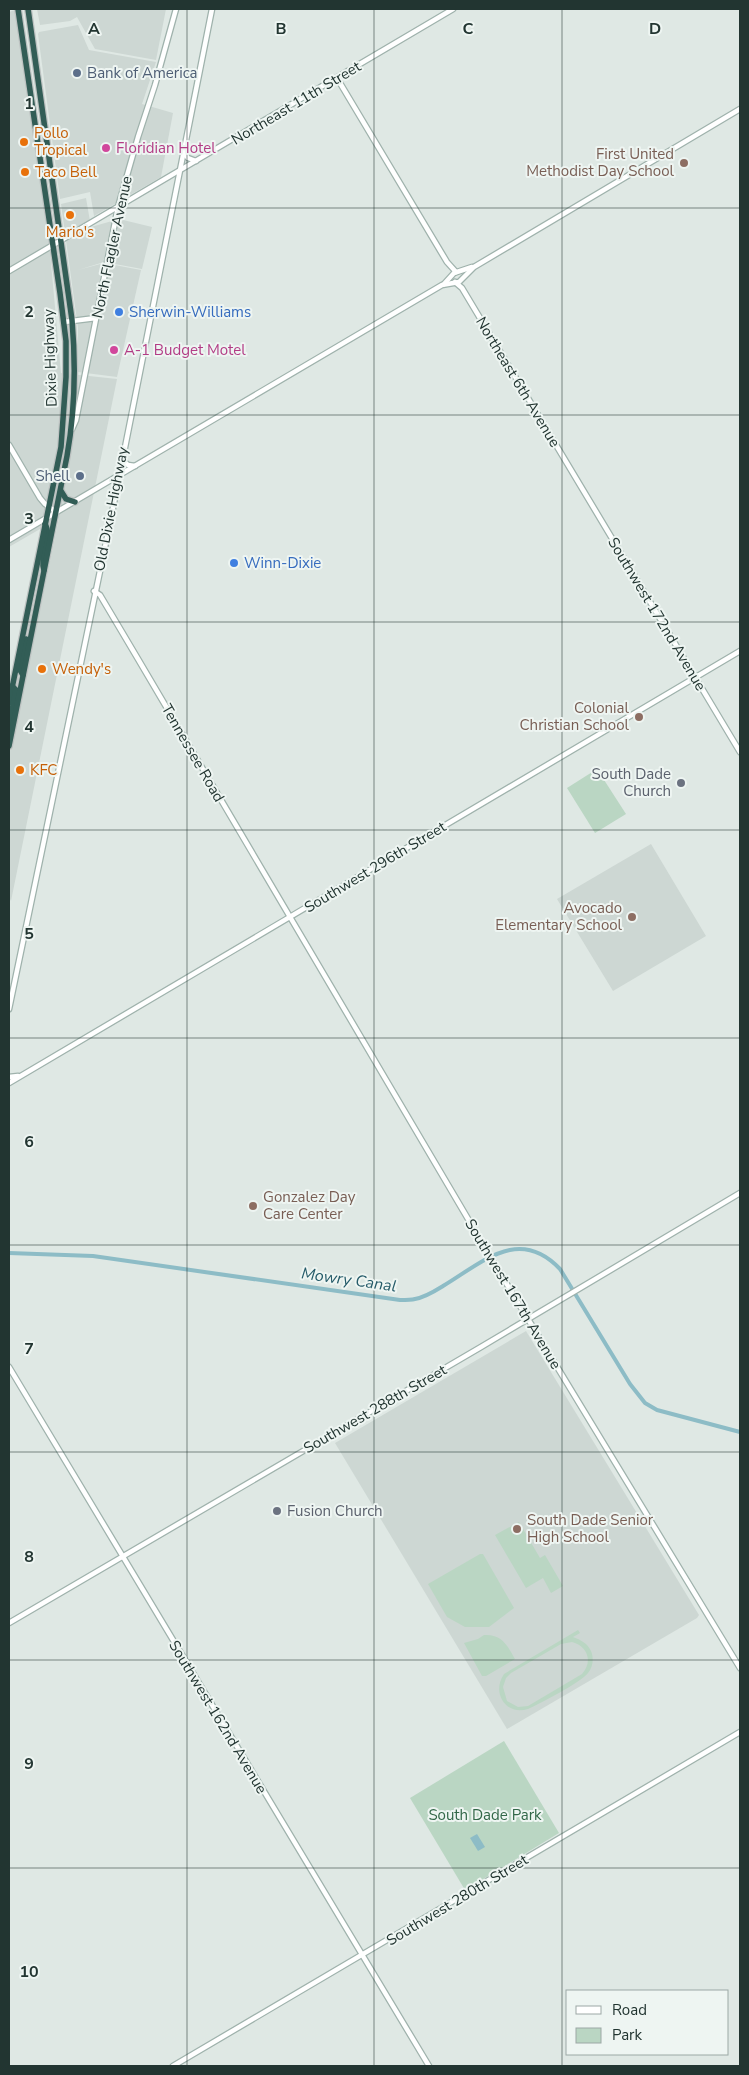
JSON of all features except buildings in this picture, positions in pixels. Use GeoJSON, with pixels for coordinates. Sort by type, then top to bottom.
{"type":"FeatureCollection","features":[{"type":"Feature","properties":{"kind":"highway","name":"Dixie Highway"},"geometry":{"type":"LineString","coordinates":[[9,703],[44,521],[49,508],[61,447],[65,403],[66,356],[64,322],[18,9]]}},
{"type":"Feature","properties":{"kind":"highway"},"geometry":{"type":"LineString","coordinates":[[10,742],[72,429],[75,360],[62,240],[28,9]]}},
{"type":"Feature","properties":{"kind":"highway"},"geometry":{"type":"LineString","coordinates":[[41,157],[49,156]]}},
{"type":"Feature","properties":{"kind":"highway"},"geometry":{"type":"LineString","coordinates":[[61,491],[66,498],[75,502]]}},
{"type":"Feature","properties":{"kind":"highway"},"geometry":{"type":"LineString","coordinates":[[44,521],[48,530],[42,564],[44,572]]}},
{"type":"Feature","properties":{"kind":"highway"},"geometry":{"type":"LineString","coordinates":[[23,675],[20,670],[27,634],[25,622]]}},
{"type":"Feature","properties":{"kind":"highway"},"geometry":{"type":"LineString","coordinates":[[10,742],[9,727],[16,690],[12,686]]}},
{"type":"Feature","properties":{"kind":"street","name":"North Flagler Avenue"},"geometry":{"type":"LineString","coordinates":[[72,429],[76,420],[118,207],[176,9]]}},
{"type":"Feature","properties":{"kind":"street","name":"Old Dixie Highway"},"geometry":{"type":"LineString","coordinates":[[9,1009],[119,476],[212,9]]}},
{"type":"Feature","properties":{"kind":"street","name":"Northeast 11th Street"},"geometry":{"type":"LineString","coordinates":[[9,272],[453,9]]}},
{"type":"Feature","properties":{"kind":"street"},"geometry":{"type":"LineString","coordinates":[[337,78],[447,262],[460,274],[461,279]]}},
{"type":"Feature","properties":{"kind":"street"},"geometry":{"type":"LineString","coordinates":[[9,540],[442,286],[461,279],[474,267],[740,109]]}},
{"type":"Feature","properties":{"kind":"street"},"geometry":{"type":"LineString","coordinates":[[183,152],[196,161]]}},
{"type":"Feature","properties":{"kind":"street"},"geometry":{"type":"LineString","coordinates":[[447,262],[454,282]]}},
{"type":"Feature","properties":{"kind":"street"},"geometry":{"type":"LineString","coordinates":[[442,286],[456,272],[474,267]]}},
{"type":"Feature","properties":{"kind":"street","name":"Northeast 6th Avenue"},"geometry":{"type":"LineString","coordinates":[[461,279],[462,288]]}},
{"type":"Feature","properties":{"kind":"street","name":"Northeast 6th Avenue"},"geometry":{"type":"LineString","coordinates":[[454,282],[462,288],[574,476]]}},
{"type":"Feature","properties":{"kind":"street"},"geometry":{"type":"LineString","coordinates":[[64,322],[96,318]]}},
{"type":"Feature","properties":{"kind":"street"},"geometry":{"type":"LineString","coordinates":[[9,445],[40,498],[49,508],[56,512]]}},
{"type":"Feature","properties":{"kind":"street"},"geometry":{"type":"LineString","coordinates":[[122,460],[128,465],[136,466]]}},
{"type":"Feature","properties":{"kind":"street","name":"Southwest 172nd Avenue"},"geometry":{"type":"LineString","coordinates":[[574,476],[740,752]]}},
{"type":"Feature","properties":{"kind":"street","name":"Tennessee Road"},"geometry":{"type":"LineString","coordinates":[[94,591],[100,595],[290,917]]}},
{"type":"Feature","properties":{"kind":"street","name":"Southwest 296th Street"},"geometry":{"type":"LineString","coordinates":[[9,1083],[740,651]]}},
{"type":"Feature","properties":{"kind":"street","name":"Southwest 167th Avenue"},"geometry":{"type":"LineString","coordinates":[[290,917],[494,1263],[740,1668]]}},
{"type":"Feature","properties":{"kind":"street"},"geometry":{"type":"LineString","coordinates":[[9,1077],[22,1075]]}},
{"type":"Feature","properties":{"kind":"street","name":"Southwest 288th Street"},"geometry":{"type":"LineString","coordinates":[[9,1623],[740,1193]]}},
{"type":"Feature","properties":{"kind":"street","name":"Southwest 162nd Avenue"},"geometry":{"type":"LineString","coordinates":[[9,1367],[429,2066]]}},
{"type":"Feature","properties":{"kind":"street","name":"Southwest 280th Street"},"geometry":{"type":"LineString","coordinates":[[173,2066],[740,1732]]}},
{"type":"Feature","properties":{"kind":"shaded area"},"geometry":{"type":"Polygon","coordinates":[[[37,9],[166,9],[156,60],[95,49],[77,17],[70,21],[40,25],[37,9]]]}},
{"type":"Feature","properties":{"kind":"shaded area"},"geometry":{"type":"Polygon","coordinates":[[[15,10],[50,252],[61,373],[117,379],[11,901],[9,897],[9,675],[26,678],[59,518],[9,547],[9,12],[15,10]]]}},
{"type":"Feature","properties":{"kind":"shaded area"},"geometry":{"type":"Polygon","coordinates":[[[78,25],[89,50],[156,62],[142,104],[173,113],[161,177],[94,216],[90,192],[60,199],[38,34],[39,32],[78,25]]]}},
{"type":"Feature","properties":{"kind":"shaded area"},"geometry":{"type":"Polygon","coordinates":[[[86,198],[91,227],[119,219],[152,227],[142,269],[104,262],[78,270],[104,263],[141,270],[117,377],[78,372],[78,328],[61,204],[86,198]]]}},
{"type":"Feature","properties":{"kind":"shaded area","name":"Avocado Elementary School"},"geometry":{"type":"Polygon","coordinates":[[[651,844],[706,936],[613,991],[557,899],[651,844]]]}},
{"type":"Feature","properties":{"kind":"shaded area","name":"South Dade Senior High School"},"geometry":{"type":"Polygon","coordinates":[[[526,1331],[699,1615],[697,1618],[507,1729],[335,1443],[526,1331]]]}},
{"type":"Feature","properties":{"kind":"green space"},"geometry":{"type":"Polygon","coordinates":[[[597,769],[626,814],[595,833],[567,788],[597,769]]]}},
{"type":"Feature","properties":{"kind":"green space"},"geometry":{"type":"Polygon","coordinates":[[[519,1522],[540,1558],[545,1555],[563,1586],[551,1593],[543,1578],[526,1588],[495,1535],[519,1522]]]}},
{"type":"Feature","properties":{"kind":"green space"},"geometry":{"type":"Polygon","coordinates":[[[483,1554],[514,1608],[489,1627],[465,1627],[447,1617],[428,1584],[483,1554]]]}},
{"type":"Feature","properties":{"kind":"green space"},"geometry":{"type":"Polygon","coordinates":[[[578,1630],[580,1633],[573,1637],[586,1644],[592,1654],[591,1668],[584,1677],[560,1693],[528,1709],[513,1709],[503,1701],[499,1688],[504,1674],[578,1630]],[[572,1642],[561,1644],[511,1673],[506,1678],[503,1687],[507,1701],[518,1707],[528,1706],[582,1674],[588,1660],[585,1651],[572,1642]]]}},
{"type":"Feature","properties":{"kind":"green space"},"geometry":{"type":"Polygon","coordinates":[[[484,1635],[500,1638],[515,1659],[486,1676],[482,1676],[464,1643],[484,1635]]]}},
{"type":"Feature","properties":{"kind":"green space","name":"South Dade Park"},"geometry":{"type":"Polygon","coordinates":[[[504,1741],[559,1833],[465,1890],[410,1798],[504,1741]]]}},
{"type":"Feature","properties":{"kind":"water"},"geometry":{"type":"Polygon","coordinates":[[[477,1834],[485,1847],[478,1851],[470,1838],[477,1834]]]}},
{"type":"Feature","properties":{"kind":"waterway","name":"Mowry Canal"},"geometry":{"type":"LineString","coordinates":[[9,1253],[93,1256],[402,1300],[427,1295],[472,1267],[501,1252],[516,1249],[530,1250],[545,1256],[560,1269],[630,1384],[645,1403],[657,1410],[740,1432]]}},
{"type":"Feature","properties":{"kind":"place","name":"Bank of America"},"geometry":{"type":"Point","coordinates":[77,73]}},
{"type":"Feature","properties":{"kind":"place","name":"Pollo Tropical"},"geometry":{"type":"Point","coordinates":[24,142]}},
{"type":"Feature","properties":{"kind":"place","name":"Floridian Hotel"},"geometry":{"type":"Point","coordinates":[106,148]}},
{"type":"Feature","properties":{"kind":"place","name":"First United Methodist Day School"},"geometry":{"type":"Point","coordinates":[684,163]}},
{"type":"Feature","properties":{"kind":"place","name":"Taco Bell"},"geometry":{"type":"Point","coordinates":[25,172]}},
{"type":"Feature","properties":{"kind":"place","name":"Mario's"},"geometry":{"type":"Point","coordinates":[70,215]}},
{"type":"Feature","properties":{"kind":"place","name":"Sherwin-Williams"},"geometry":{"type":"Point","coordinates":[119,312]}},
{"type":"Feature","properties":{"kind":"place","name":"A-1 Budget Motel"},"geometry":{"type":"Point","coordinates":[114,350]}},
{"type":"Feature","properties":{"kind":"place","name":"Shell"},"geometry":{"type":"Point","coordinates":[80,476]}},
{"type":"Feature","properties":{"kind":"place","name":"Winn-Dixie"},"geometry":{"type":"Point","coordinates":[234,563]}},
{"type":"Feature","properties":{"kind":"place","name":"Wendy's"},"geometry":{"type":"Point","coordinates":[42,669]}},
{"type":"Feature","properties":{"kind":"place","name":"Colonial Christian School"},"geometry":{"type":"Point","coordinates":[639,717]}},
{"type":"Feature","properties":{"kind":"place","name":"KFC"},"geometry":{"type":"Point","coordinates":[20,770]}},
{"type":"Feature","properties":{"kind":"place","name":"South Dade Church"},"geometry":{"type":"Point","coordinates":[681,783]}},
{"type":"Feature","properties":{"kind":"place","name":"Avocado Elementary School"},"geometry":{"type":"Point","coordinates":[632,917]}},
{"type":"Feature","properties":{"kind":"place","name":"Gonzalez Day Care Center"},"geometry":{"type":"Point","coordinates":[253,1206]}},
{"type":"Feature","properties":{"kind":"place","name":"Fusion Church"},"geometry":{"type":"Point","coordinates":[277,1511]}},
{"type":"Feature","properties":{"kind":"place","name":"South Dade Senior High School"},"geometry":{"type":"Point","coordinates":[517,1529]}}]}
